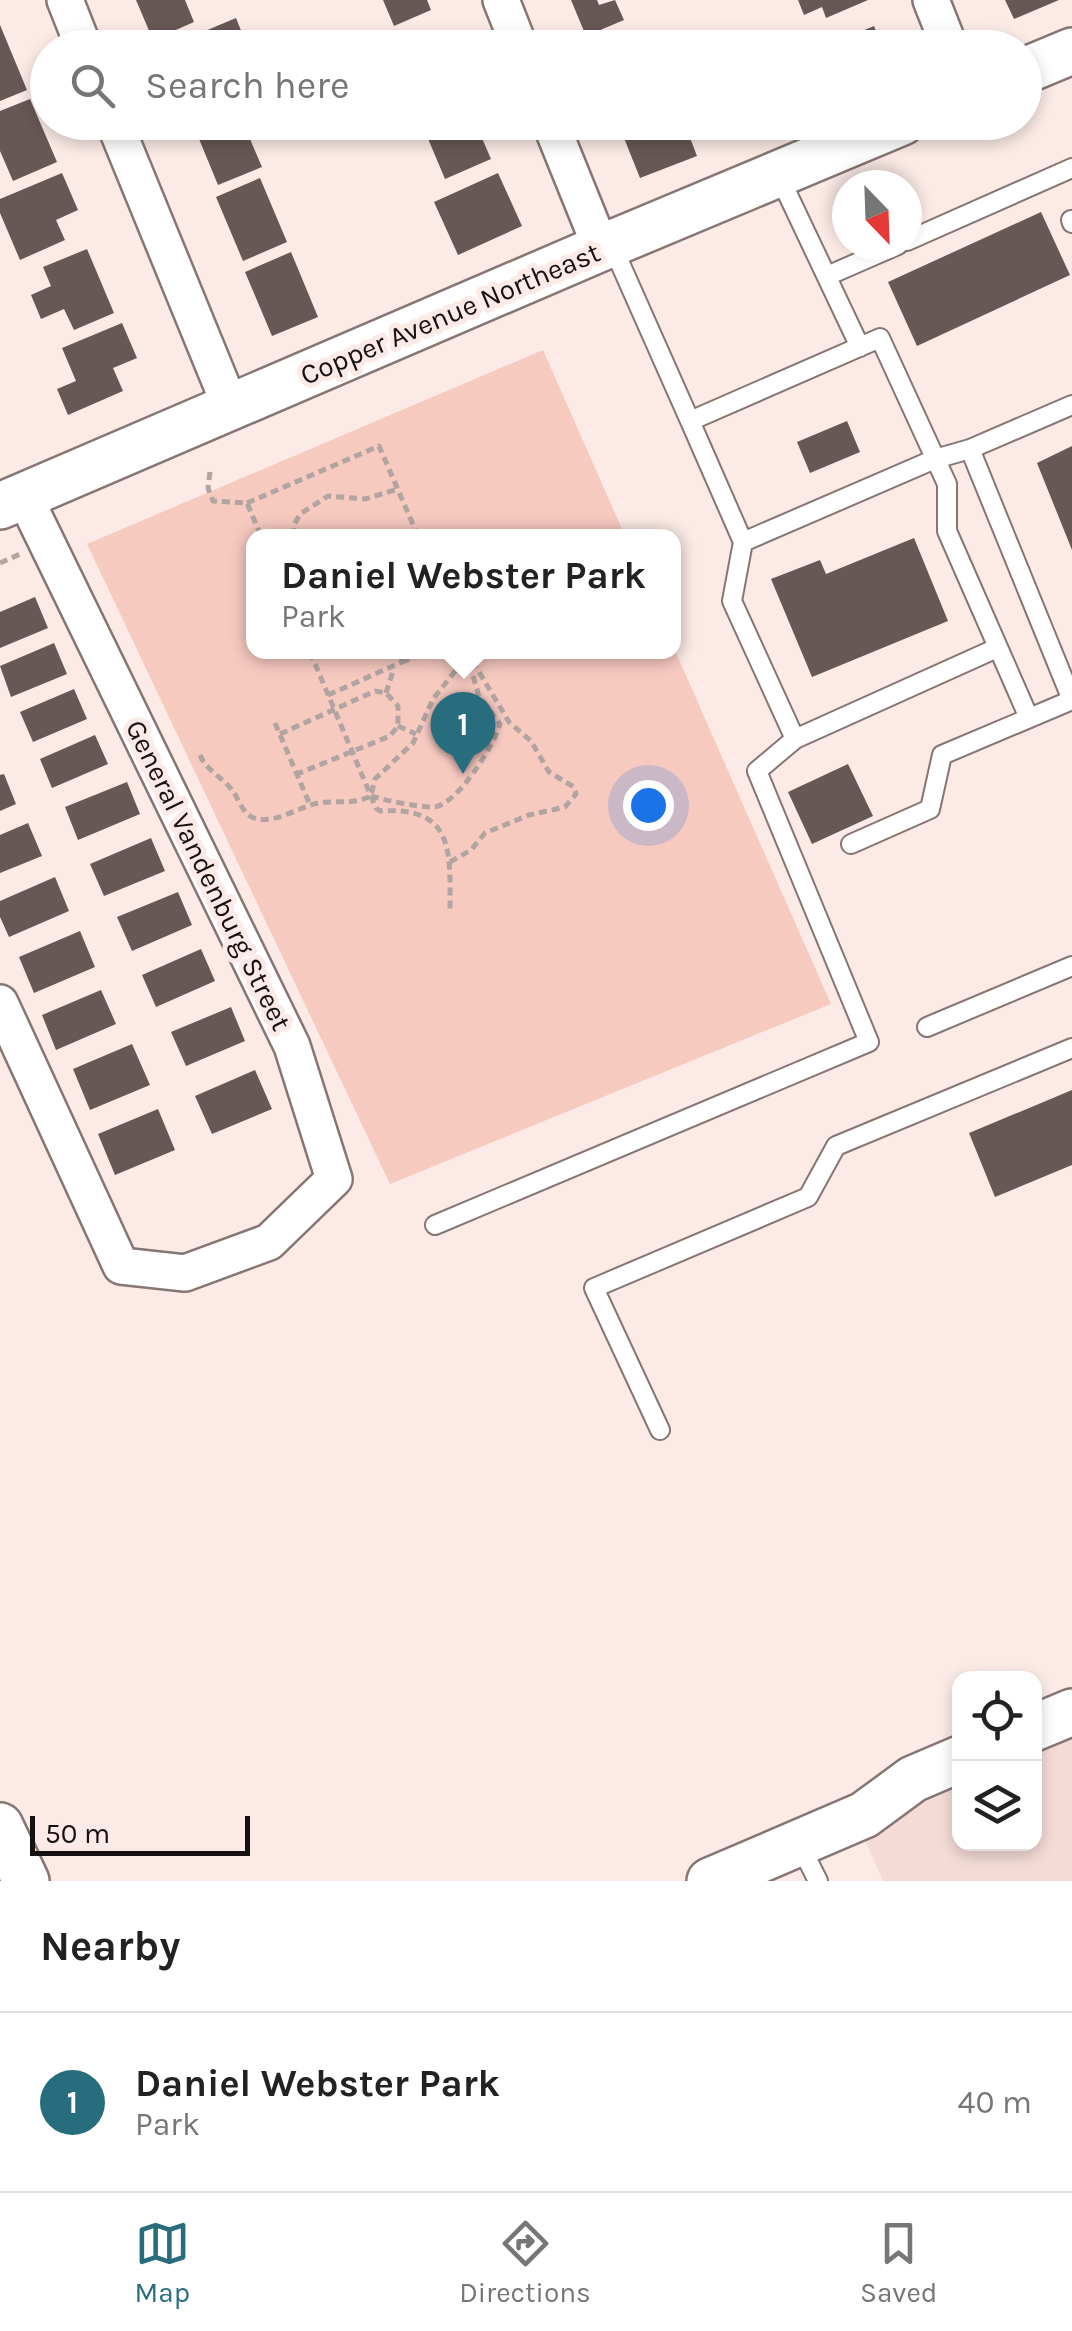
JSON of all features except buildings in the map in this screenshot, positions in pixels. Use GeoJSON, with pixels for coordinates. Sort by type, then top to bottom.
{"type":"FeatureCollection","features":[{"type":"Feature","properties":{"kind":"street"},"geometry":{"type":"LineString","coordinates":[[64,0],[76,30]]}},
{"type":"Feature","properties":{"kind":"street"},"geometry":{"type":"LineString","coordinates":[[501,0],[513,30]]}},
{"type":"Feature","properties":{"kind":"street"},"geometry":{"type":"LineString","coordinates":[[931,0],[943,30]]}},
{"type":"Feature","properties":{"kind":"street"},"geometry":{"type":"LineString","coordinates":[[1042,64],[1072,51]]}},
{"type":"Feature","properties":{"kind":"street"},"geometry":{"type":"LineString","coordinates":[[121,140],[231,408]]}},
{"type":"Feature","properties":{"kind":"street"},"geometry":{"type":"LineString","coordinates":[[558,140],[606,246]]}},
{"type":"Feature","properties":{"kind":"street","name":"Copper Avenue Northeast"},"geometry":{"type":"LineString","coordinates":[[12,501],[859,140]]}},
{"type":"Feature","properties":{"kind":"street","name":"General Vandenburg Street"},"geometry":{"type":"LineString","coordinates":[[0,1004],[121,1266],[185,1273],[268,1242],[334,1180],[292,1046],[12,501]]}},
{"type":"Feature","properties":{"kind":"street"},"geometry":{"type":"LineString","coordinates":[[1042,1725],[1072,1712]]}},
{"type":"Feature","properties":{"kind":"street"},"geometry":{"type":"LineString","coordinates":[[710,1881],[809,1862],[864,1814],[914,1779],[958,1761]]}},
{"type":"Feature","properties":{"kind":"street"},"geometry":{"type":"LineString","coordinates":[[0,1826],[26,1881]]}},
{"type":"Feature","properties":{"kind":"lane"},"geometry":{"type":"LineString","coordinates":[[922,234],[1072,168]]}},
{"type":"Feature","properties":{"kind":"lane"},"geometry":{"type":"LineString","coordinates":[[778,174],[860,347]]}},
{"type":"Feature","properties":{"kind":"lane"},"geometry":{"type":"LineString","coordinates":[[606,246],[743,542],[732,600],[794,738]]}},
{"type":"Feature","properties":{"kind":"lane"},"geometry":{"type":"LineString","coordinates":[[827,276],[864,260]]}},
{"type":"Feature","properties":{"kind":"lane"},"geometry":{"type":"LineString","coordinates":[[690,421],[880,338],[948,484],[947,531],[1029,718]]}},
{"type":"Feature","properties":{"kind":"lane"},"geometry":{"type":"LineString","coordinates":[[743,542],[1072,405]]}},
{"type":"Feature","properties":{"kind":"lane"},"geometry":{"type":"LineString","coordinates":[[851,844],[930,809],[942,755],[1072,700],[970,449]]}},
{"type":"Feature","properties":{"kind":"lane"},"geometry":{"type":"LineString","coordinates":[[435,1226],[869,1042],[757,770],[794,738],[997,648]]}},
{"type":"Feature","properties":{"kind":"lane"},"geometry":{"type":"LineString","coordinates":[[927,1027],[1072,966]]}},
{"type":"Feature","properties":{"kind":"lane"},"geometry":{"type":"LineString","coordinates":[[660,1430],[594,1288],[808,1196],[836,1146],[1072,1048]]}},
{"type":"Feature","properties":{"kind":"path"},"geometry":{"type":"LineString","coordinates":[[210,472],[208,488],[213,502],[246,502],[379,446],[415,529]]}},
{"type":"Feature","properties":{"kind":"path"},"geometry":{"type":"LineString","coordinates":[[294,529],[300,514],[328,496],[365,499],[398,489]]}},
{"type":"Feature","properties":{"kind":"path"},"geometry":{"type":"LineString","coordinates":[[246,502],[258,529]]}},
{"type":"Feature","properties":{"kind":"path"},"geometry":{"type":"LineString","coordinates":[[313,659],[380,811],[401,810],[433,820],[445,834],[450,862],[450,910]]}},
{"type":"Feature","properties":{"kind":"path"},"geometry":{"type":"LineString","coordinates":[[386,693],[399,659]]}},
{"type":"Feature","properties":{"kind":"path"},"geometry":{"type":"LineString","coordinates":[[328,695],[410,659]]}},
{"type":"Feature","properties":{"kind":"path"},"geometry":{"type":"LineString","coordinates":[[371,796],[375,779],[412,743],[433,699],[464,659]]}},
{"type":"Feature","properties":{"kind":"path"},"geometry":{"type":"LineString","coordinates":[[200,755],[203,763],[231,788],[249,816],[265,820],[310,805],[339,800],[358,803],[371,796],[434,808],[457,794],[496,738],[500,724],[479,696],[468,659]]}},
{"type":"Feature","properties":{"kind":"path"},"geometry":{"type":"LineString","coordinates":[[450,862],[471,850],[485,833],[529,815],[565,807],[576,794],[574,787],[549,772],[531,741],[509,722],[471,659]]}},
{"type":"Feature","properties":{"kind":"path"},"geometry":{"type":"LineString","coordinates":[[280,734],[375,692],[386,693],[398,706],[398,726],[390,736],[297,774]]}},
{"type":"Feature","properties":{"kind":"path"},"geometry":{"type":"LineString","coordinates":[[275,723],[310,805]]}},
{"type":"Feature","properties":{"kind":"path"},"geometry":{"type":"LineString","coordinates":[[398,726],[416,734]]}},
{"type":"Feature","properties":{"kind":"shaded area"},"geometry":{"type":"Polygon","coordinates":[[[543,350],[622,529],[246,529],[246,659],[679,659],[831,1004],[390,1184],[87,544],[543,350]]]}},
{"type":"Feature","properties":{"kind":"shaded area"},"geometry":{"type":"Polygon","coordinates":[[[1072,1738],[1072,1881],[883,1881],[860,1828],[952,1789],[952,1851],[1042,1851],[1042,1751],[1072,1738]]]}},
{"type":"Feature","properties":{"kind":"place","name":"Daniel Webster Park"},"geometry":{"type":"Point","coordinates":[463,774]}}]}
